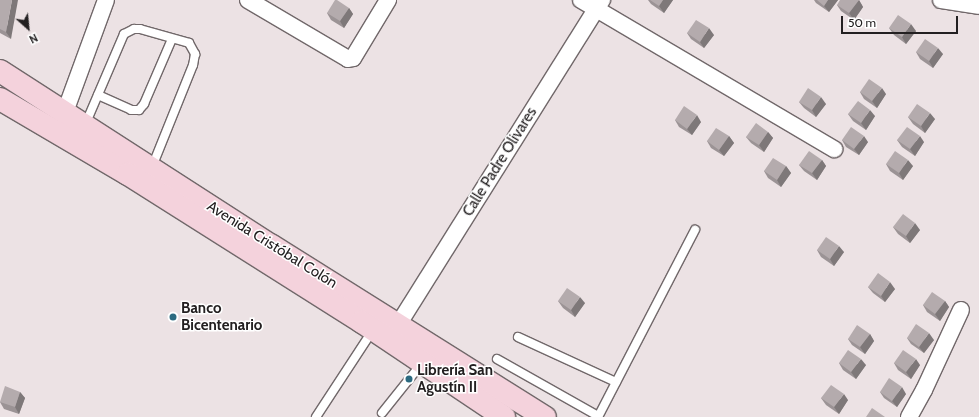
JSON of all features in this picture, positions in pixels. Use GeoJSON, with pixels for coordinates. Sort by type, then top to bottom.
{"type":"FeatureCollection","features":[{"type":"Feature","properties":{"kind":"street"},"geometry":{"type":"LineString","coordinates":[[65,112],[106,0]]}},
{"type":"Feature","properties":{"kind":"street"},"geometry":{"type":"LineString","coordinates":[[248,0],[348,59],[353,58],[388,0]]}},
{"type":"Feature","properties":{"kind":"street"},"geometry":{"type":"LineString","coordinates":[[581,0],[599,5],[834,149]]}},
{"type":"Feature","properties":{"kind":"street"},"geometry":{"type":"LineString","coordinates":[[941,0],[979,6]]}},
{"type":"Feature","properties":{"kind":"street","name":"Calle Padre Olivares"},"geometry":{"type":"LineString","coordinates":[[398,325],[599,5]]}},
{"type":"Feature","properties":{"kind":"street","name":"Avenida Cristóbal Colón"},"geometry":{"type":"LineString","coordinates":[[0,71],[545,417]]}},
{"type":"Feature","properties":{"kind":"street","name":"Avenida Cristóbal Colón"},"geometry":{"type":"LineString","coordinates":[[0,99],[128,174],[373,329],[504,417]]}},
{"type":"Feature","properties":{"kind":"street"},"geometry":{"type":"LineString","coordinates":[[909,417],[924,390],[961,310]]}},
{"type":"Feature","properties":{"kind":"lane"},"geometry":{"type":"LineString","coordinates":[[85,125],[124,34],[134,29],[140,29],[189,43],[195,54],[193,65],[151,168]]}},
{"type":"Feature","properties":{"kind":"lane"},"geometry":{"type":"LineString","coordinates":[[98,95],[131,110],[139,110],[144,104],[172,39]]}},
{"type":"Feature","properties":{"kind":"lane"},"geometry":{"type":"LineString","coordinates":[[497,359],[598,416],[695,230]]}},
{"type":"Feature","properties":{"kind":"lane"},"geometry":{"type":"LineString","coordinates":[[316,417],[373,329]]}},
{"type":"Feature","properties":{"kind":"lane"},"geometry":{"type":"LineString","coordinates":[[518,337],[616,382]]}},
{"type":"Feature","properties":{"kind":"lane"},"geometry":{"type":"LineString","coordinates":[[382,413],[422,362]]}},
{"type":"Feature","properties":{"kind":"building"},"geometry":{"type":"Polygon","coordinates":[[[0,0],[12,0],[6,32],[0,29],[0,0]]]}},
{"type":"Feature","properties":{"kind":"building"},"geometry":{"type":"Polygon","coordinates":[[[335,0],[349,8],[340,21],[327,13],[335,0]]]}},
{"type":"Feature","properties":{"kind":"building"},"geometry":{"type":"Polygon","coordinates":[[[650,0],[663,0],[659,6],[650,0]]]}},
{"type":"Feature","properties":{"kind":"building"},"geometry":{"type":"Polygon","coordinates":[[[817,0],[828,0],[824,6],[817,0]]]}},
{"type":"Feature","properties":{"kind":"building"},"geometry":{"type":"Polygon","coordinates":[[[840,0],[859,0],[849,13],[837,5],[840,0]]]}},
{"type":"Feature","properties":{"kind":"building"},"geometry":{"type":"Polygon","coordinates":[[[898,15],[911,24],[902,37],[889,28],[898,15]]]}},
{"type":"Feature","properties":{"kind":"building"},"geometry":{"type":"Polygon","coordinates":[[[696,20],[709,28],[700,42],[687,33],[696,20]]]}},
{"type":"Feature","properties":{"kind":"building"},"geometry":{"type":"Polygon","coordinates":[[[925,39],[938,48],[929,61],[916,52],[925,39]]]}},
{"type":"Feature","properties":{"kind":"building"},"geometry":{"type":"Polygon","coordinates":[[[869,79],[882,88],[872,101],[860,92],[869,79]]]}},
{"type":"Feature","properties":{"kind":"building"},"geometry":{"type":"Polygon","coordinates":[[[808,88],[821,97],[812,110],[799,102],[808,88]]]}},
{"type":"Feature","properties":{"kind":"building"},"geometry":{"type":"Polygon","coordinates":[[[858,101],[870,110],[861,123],[848,114],[858,101]]]}},
{"type":"Feature","properties":{"kind":"building"},"geometry":{"type":"Polygon","coordinates":[[[917,104],[930,113],[921,126],[908,117],[917,104]]]}},
{"type":"Feature","properties":{"kind":"building"},"geometry":{"type":"Polygon","coordinates":[[[684,106],[697,115],[687,129],[675,120],[684,106]]]}},
{"type":"Feature","properties":{"kind":"building"},"geometry":{"type":"Polygon","coordinates":[[[756,123],[768,132],[759,145],[746,137],[756,123]]]}},
{"type":"Feature","properties":{"kind":"building"},"geometry":{"type":"Polygon","coordinates":[[[851,127],[864,136],[854,149],[842,140],[851,127]]]}},
{"type":"Feature","properties":{"kind":"building"},"geometry":{"type":"Polygon","coordinates":[[[907,127],[920,136],[910,149],[897,140],[907,127]]]}},
{"type":"Feature","properties":{"kind":"building"},"geometry":{"type":"Polygon","coordinates":[[[716,128],[729,136],[719,150],[707,141],[716,128]]]}},
{"type":"Feature","properties":{"kind":"building"},"geometry":{"type":"Polygon","coordinates":[[[809,151],[822,160],[812,173],[799,165],[809,151]]]}},
{"type":"Feature","properties":{"kind":"building"},"geometry":{"type":"Polygon","coordinates":[[[895,151],[908,160],[899,173],[886,164],[895,151]]]}},
{"type":"Feature","properties":{"kind":"building"},"geometry":{"type":"Polygon","coordinates":[[[773,158],[786,166],[777,180],[764,171],[773,158]]]}},
{"type":"Feature","properties":{"kind":"building"},"geometry":{"type":"Polygon","coordinates":[[[903,214],[915,223],[906,236],[893,227],[903,214]]]}},
{"type":"Feature","properties":{"kind":"building"},"geometry":{"type":"Polygon","coordinates":[[[826,237],[839,246],[830,259],[817,250],[826,237]]]}},
{"type":"Feature","properties":{"kind":"building"},"geometry":{"type":"Polygon","coordinates":[[[878,273],[890,282],[881,296],[868,287],[878,273]]]}},
{"type":"Feature","properties":{"kind":"building"},"geometry":{"type":"Polygon","coordinates":[[[567,288],[580,297],[571,310],[558,301],[567,288]]]}},
{"type":"Feature","properties":{"kind":"building"},"geometry":{"type":"Polygon","coordinates":[[[932,292],[945,301],[935,314],[923,305],[932,292]]]}},
{"type":"Feature","properties":{"kind":"building"},"geometry":{"type":"Polygon","coordinates":[[[916,324],[929,333],[919,347],[907,338],[916,324]]]}},
{"type":"Feature","properties":{"kind":"building"},"geometry":{"type":"Polygon","coordinates":[[[857,325],[870,334],[860,347],[848,339],[857,325]]]}},
{"type":"Feature","properties":{"kind":"building"},"geometry":{"type":"Polygon","coordinates":[[[848,350],[861,359],[851,372],[839,363],[848,350]]]}},
{"type":"Feature","properties":{"kind":"building"},"geometry":{"type":"Polygon","coordinates":[[[903,350],[916,359],[906,372],[894,363],[903,350]]]}},
{"type":"Feature","properties":{"kind":"building"},"geometry":{"type":"Polygon","coordinates":[[[889,378],[902,387],[892,401],[880,392],[889,378]]]}},
{"type":"Feature","properties":{"kind":"building"},"geometry":{"type":"Polygon","coordinates":[[[831,385],[844,394],[834,407],[821,398],[831,385]]]}},
{"type":"Feature","properties":{"kind":"building"},"geometry":{"type":"Polygon","coordinates":[[[5,386],[20,392],[15,407],[0,402],[5,386]]]}},
{"type":"Feature","properties":{"kind":"building"},"geometry":{"type":"Polygon","coordinates":[[[872,408],[885,417],[866,417],[872,408]]]}},
{"type":"Feature","properties":{"kind":"place","name":"Banco Bicentenario"},"geometry":{"type":"Point","coordinates":[173,317]}},
{"type":"Feature","properties":{"kind":"place","name":"Librería San Agustín II"},"geometry":{"type":"Point","coordinates":[409,379]}}]}
